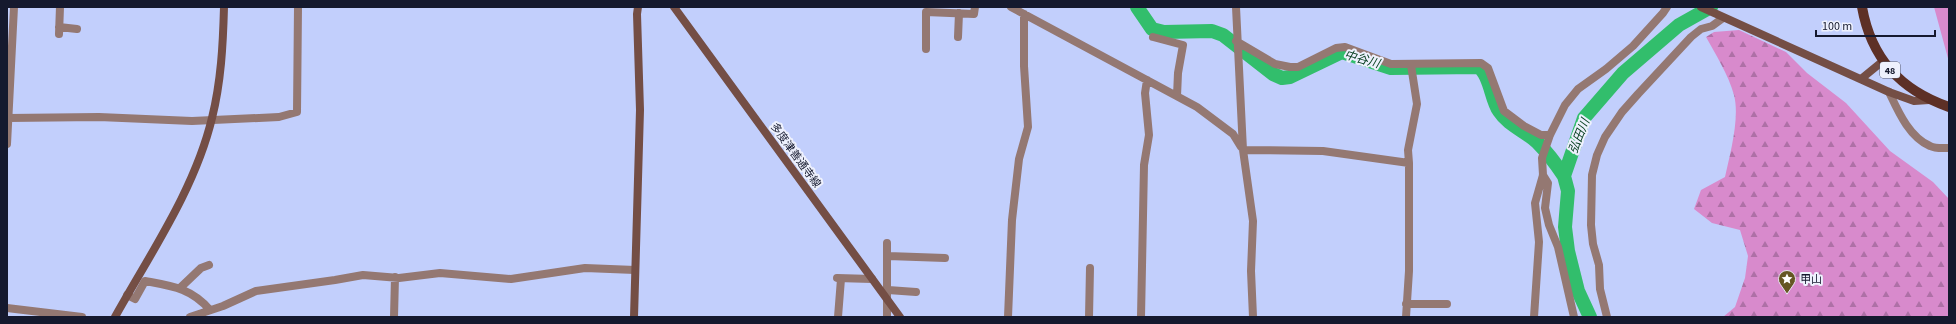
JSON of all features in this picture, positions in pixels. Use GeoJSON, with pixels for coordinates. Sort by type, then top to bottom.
{"type":"FeatureCollection","features":[{"type":"Feature","properties":{"kind":"main road","name":"48"},"geometry":{"type":"LineString","coordinates":[[1862,7],[1864,22],[1872,44],[1883,61],[1908,87],[1929,100],[1949,107]]}},
{"type":"Feature","properties":{"kind":"street"},"geometry":{"type":"LineString","coordinates":[[7,144],[14,7]]}},
{"type":"Feature","properties":{"kind":"street"},"geometry":{"type":"LineString","coordinates":[[60,7],[59,31],[77,29]]}},
{"type":"Feature","properties":{"kind":"street"},"geometry":{"type":"LineString","coordinates":[[115,317],[188,186],[198,161],[211,120],[220,79],[224,7]]}},
{"type":"Feature","properties":{"kind":"street"},"geometry":{"type":"LineString","coordinates":[[8,118],[99,117],[192,121],[279,117],[297,112],[298,7]]}},
{"type":"Feature","properties":{"kind":"street"},"geometry":{"type":"LineString","coordinates":[[634,317],[640,110],[638,7]]}},
{"type":"Feature","properties":{"kind":"street","name":"多度津善通寺線"},"geometry":{"type":"LineString","coordinates":[[674,7],[900,317]]}},
{"type":"Feature","properties":{"kind":"street"},"geometry":{"type":"LineString","coordinates":[[926,49],[926,12],[974,14],[975,7]]}},
{"type":"Feature","properties":{"kind":"street"},"geometry":{"type":"LineString","coordinates":[[1011,7],[1197,107],[1233,134],[1243,150]]}},
{"type":"Feature","properties":{"kind":"street"},"geometry":{"type":"LineString","coordinates":[[1236,7],[1236,40],[1243,150],[1253,221],[1251,270],[1253,317]]}},
{"type":"Feature","properties":{"kind":"street"},"geometry":{"type":"LineString","coordinates":[[1534,317],[1539,242],[1535,203],[1543,175],[1542,158],[1549,138],[1565,105],[1578,89],[1633,46],[1667,7]]}},
{"type":"Feature","properties":{"kind":"street"},"geometry":{"type":"LineString","coordinates":[[1701,7],[1889,92],[1914,101],[1929,100]]}},
{"type":"Feature","properties":{"kind":"street"},"geometry":{"type":"LineString","coordinates":[[958,37],[960,13]]}},
{"type":"Feature","properties":{"kind":"street"},"geometry":{"type":"LineString","coordinates":[[1008,317],[1012,220],[1019,159],[1028,127],[1024,66],[1024,14]]}},
{"type":"Feature","properties":{"kind":"street"},"geometry":{"type":"LineString","coordinates":[[1607,317],[1600,289],[1599,265],[1592,244],[1592,175],[1597,155],[1605,137],[1622,112],[1638,94],[1691,37],[1701,29],[1712,26],[1721,17]]}},
{"type":"Feature","properties":{"kind":"street"},"geometry":{"type":"LineString","coordinates":[[1153,38],[1183,45],[1178,73],[1177,96]]}},
{"type":"Feature","properties":{"kind":"street"},"geometry":{"type":"LineString","coordinates":[[1236,40],[1270,62],[1290,67],[1298,67],[1336,48],[1345,47],[1391,64],[1481,63],[1488,68],[1504,111],[1524,126],[1541,136],[1549,138]]}},
{"type":"Feature","properties":{"kind":"street"},"geometry":{"type":"LineString","coordinates":[[1861,79],[1883,61]]}},
{"type":"Feature","properties":{"kind":"street"},"geometry":{"type":"LineString","coordinates":[[1406,317],[1409,271],[1408,150],[1417,104],[1411,64]]}},
{"type":"Feature","properties":{"kind":"street"},"geometry":{"type":"LineString","coordinates":[[1141,317],[1144,165],[1149,135],[1144,93],[1147,80]]}},
{"type":"Feature","properties":{"kind":"street"},"geometry":{"type":"LineString","coordinates":[[1889,92],[1902,117],[1913,133],[1931,147],[1949,148]]}},
{"type":"Feature","properties":{"kind":"street"},"geometry":{"type":"LineString","coordinates":[[1243,150],[1323,151],[1409,163]]}},
{"type":"Feature","properties":{"kind":"street"},"geometry":{"type":"LineString","coordinates":[[1543,175],[1548,183],[1545,208],[1558,247],[1574,317]]}},
{"type":"Feature","properties":{"kind":"street"},"geometry":{"type":"LineString","coordinates":[[887,243],[887,317]]}},
{"type":"Feature","properties":{"kind":"street"},"geometry":{"type":"LineString","coordinates":[[888,256],[927,261],[946,258]]}},
{"type":"Feature","properties":{"kind":"street"},"geometry":{"type":"LineString","coordinates":[[180,288],[201,268],[208,265]]}},
{"type":"Feature","properties":{"kind":"street"},"geometry":{"type":"LineString","coordinates":[[190,317],[256,291],[363,275],[395,278],[440,273],[511,279],[585,268],[635,270]]}},
{"type":"Feature","properties":{"kind":"street"},"geometry":{"type":"LineString","coordinates":[[1089,317],[1090,268]]}},
{"type":"Feature","properties":{"kind":"street"},"geometry":{"type":"LineString","coordinates":[[394,317],[395,278]]}},
{"type":"Feature","properties":{"kind":"street"},"geometry":{"type":"LineString","coordinates":[[838,317],[839,278],[872,279]]}},
{"type":"Feature","properties":{"kind":"street"},"geometry":{"type":"LineString","coordinates":[[127,295],[135,300],[145,281],[180,288],[193,294],[210,310]]}},
{"type":"Feature","properties":{"kind":"street"},"geometry":{"type":"LineString","coordinates":[[888,290],[916,292]]}},
{"type":"Feature","properties":{"kind":"street"},"geometry":{"type":"LineString","coordinates":[[1406,304],[1447,304]]}},
{"type":"Feature","properties":{"kind":"street"},"geometry":{"type":"LineString","coordinates":[[7,308],[82,317]]}},
{"type":"Feature","properties":{"kind":"green space"},"geometry":{"type":"Polygon","coordinates":[[[1934,7],[1949,7],[1949,62],[1934,7]]]}},
{"type":"Feature","properties":{"kind":"green space"},"geometry":{"type":"Polygon","coordinates":[[[1739,30],[1786,52],[1807,73],[1846,103],[1890,151],[1933,182],[1949,199],[1949,317],[1723,317],[1735,307],[1745,278],[1748,256],[1740,230],[1712,223],[1694,209],[1701,190],[1725,177],[1732,147],[1736,114],[1736,104],[1731,87],[1722,65],[1706,37],[1714,32],[1739,30]]]}},
{"type":"Feature","properties":{"kind":"waterway","name":"中谷川"},"geometry":{"type":"LineString","coordinates":[[1137,7],[1152,29],[1164,32],[1212,31],[1223,35],[1273,74],[1282,78],[1290,77],[1342,52],[1391,68],[1478,67],[1482,70],[1488,81],[1499,111],[1507,120],[1537,142],[1564,176]]}},
{"type":"Feature","properties":{"kind":"waterway","name":"弘田川"},"geometry":{"type":"LineString","coordinates":[[1590,317],[1578,291],[1568,251],[1565,227],[1568,191],[1564,176],[1584,118],[1623,73],[1679,25],[1711,7]]}},
{"type":"Feature","properties":{"kind":"place","name":"甲山"},"geometry":{"type":"Point","coordinates":[1787,294]}}]}
